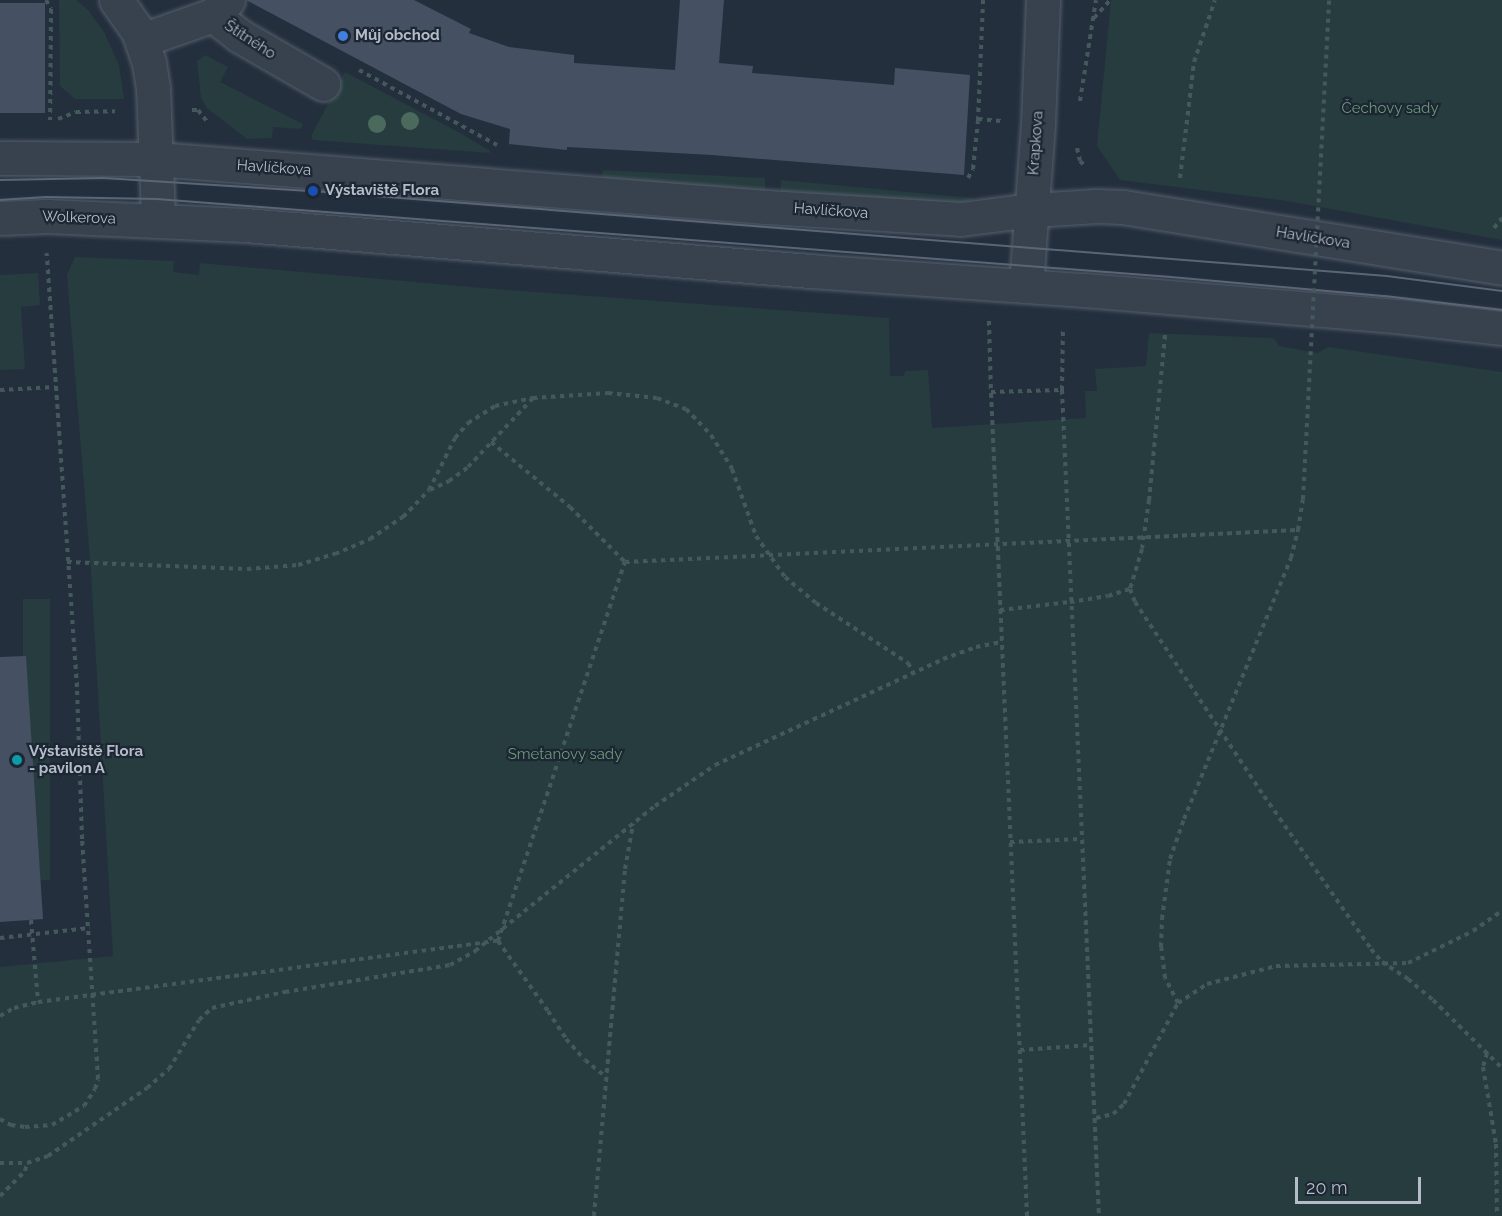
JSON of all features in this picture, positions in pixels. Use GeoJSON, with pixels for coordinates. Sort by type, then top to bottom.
{"type":"FeatureCollection","features":[{"type":"Feature","properties":{"kind":"street"},"geometry":{"type":"LineString","coordinates":[[116,0],[142,40],[153,87],[158,220],[1026,286],[1392,316],[1502,328]]}},
{"type":"Feature","properties":{"kind":"street","name":"Krapkova"},"geometry":{"type":"LineString","coordinates":[[1026,286],[1044,0]]}},
{"type":"Feature","properties":{"kind":"street","name":"Štítného"},"geometry":{"type":"LineString","coordinates":[[142,40],[220,7],[240,36],[323,84]]}},
{"type":"Feature","properties":{"kind":"street"},"geometry":{"type":"LineString","coordinates":[[0,158],[156,159]]}},
{"type":"Feature","properties":{"kind":"street","name":"Havlíčkova"},"geometry":{"type":"LineString","coordinates":[[156,159],[961,219],[1032,210],[1097,206],[1123,207],[1502,268]]}},
{"type":"Feature","properties":{"kind":"street","name":"Wolkerova"},"geometry":{"type":"LineString","coordinates":[[0,218],[47,216],[158,220]]}},
{"type":"Feature","properties":{"kind":"path"},"geometry":{"type":"LineString","coordinates":[[46,0],[51,9],[50,123]]}},
{"type":"Feature","properties":{"kind":"path"},"geometry":{"type":"LineString","coordinates":[[967,180],[973,169],[978,119],[983,0]]}},
{"type":"Feature","properties":{"kind":"path"},"geometry":{"type":"LineString","coordinates":[[1080,106],[1095,0]]}},
{"type":"Feature","properties":{"kind":"path"},"geometry":{"type":"LineString","coordinates":[[1094,19],[1110,0]]}},
{"type":"Feature","properties":{"kind":"path"},"geometry":{"type":"LineString","coordinates":[[1179,184],[1194,62],[1215,0]]}},
{"type":"Feature","properties":{"kind":"path"},"geometry":{"type":"LineString","coordinates":[[1178,1003],[1165,978],[1161,947],[1162,919],[1170,859],[1184,819],[1291,558],[1303,499],[1329,0]]}},
{"type":"Feature","properties":{"kind":"path"},"geometry":{"type":"LineString","coordinates":[[354,67],[492,141],[500,149]]}},
{"type":"Feature","properties":{"kind":"path"},"geometry":{"type":"LineString","coordinates":[[193,103],[198,110]]}},
{"type":"Feature","properties":{"kind":"path"},"geometry":{"type":"LineString","coordinates":[[978,119],[1004,121]]}},
{"type":"Feature","properties":{"kind":"path"},"geometry":{"type":"LineString","coordinates":[[1076,138],[1080,161],[1091,173]]}},
{"type":"Feature","properties":{"kind":"path"},"geometry":{"type":"LineString","coordinates":[[1308,217],[1319,219]]}},
{"type":"Feature","properties":{"kind":"path"},"geometry":{"type":"LineString","coordinates":[[0,1119],[11,1125],[39,1127],[62,1121],[84,1106],[96,1089],[99,1079],[82,839],[77,687],[47,250]]}},
{"type":"Feature","properties":{"kind":"path"},"geometry":{"type":"LineString","coordinates":[[989,314],[1010,842],[1028,1216]]}},
{"type":"Feature","properties":{"kind":"path"},"geometry":{"type":"LineString","coordinates":[[1064,319],[1062,390],[1070,602],[1099,1216]]}},
{"type":"Feature","properties":{"kind":"path"},"geometry":{"type":"LineString","coordinates":[[1166,332],[1149,500],[1142,549],[1130,589],[1141,614],[1270,806],[1383,962],[1408,979],[1502,1068]]}},
{"type":"Feature","properties":{"kind":"path"},"geometry":{"type":"LineString","coordinates":[[0,390],[55,387]]}},
{"type":"Feature","properties":{"kind":"path"},"geometry":{"type":"LineString","coordinates":[[991,392],[1062,390]]}},
{"type":"Feature","properties":{"kind":"path"},"geometry":{"type":"LineString","coordinates":[[68,562],[246,569],[298,566],[370,539],[403,517],[429,490],[447,451],[468,423],[495,406],[533,398],[608,393],[636,395],[671,401],[686,410],[706,428],[723,452],[756,536],[775,564],[797,589],[908,663],[913,672]]}},
{"type":"Feature","properties":{"kind":"path"},"geometry":{"type":"LineString","coordinates":[[429,490],[449,481],[533,398]]}},
{"type":"Feature","properties":{"kind":"path"},"geometry":{"type":"LineString","coordinates":[[491,442],[570,507],[626,562],[1298,530]]}},
{"type":"Feature","properties":{"kind":"path"},"geometry":{"type":"LineString","coordinates":[[498,941],[626,562]]}},
{"type":"Feature","properties":{"kind":"path"},"geometry":{"type":"LineString","coordinates":[[1000,610],[1108,596],[1130,589]]}},
{"type":"Feature","properties":{"kind":"path"},"geometry":{"type":"LineString","coordinates":[[0,1163],[27,1163],[48,1156],[159,1079],[176,1060],[204,1013],[212,1008],[285,992],[450,965],[475,951],[655,806],[715,765],[913,672],[976,647],[1002,642]]}},
{"type":"Feature","properties":{"kind":"path"},"geometry":{"type":"LineString","coordinates":[[594,1216],[615,1004],[625,869],[634,824]]}},
{"type":"Feature","properties":{"kind":"path"},"geometry":{"type":"LineString","coordinates":[[1010,842],[1081,839]]}},
{"type":"Feature","properties":{"kind":"path"},"geometry":{"type":"LineString","coordinates":[[1096,1118],[1113,1113],[1124,1104],[1178,1003],[1190,993],[1221,978],[1276,966],[1408,963],[1473,931],[1502,911]]}},
{"type":"Feature","properties":{"kind":"path"},"geometry":{"type":"LineString","coordinates":[[31,920],[38,1002]]}},
{"type":"Feature","properties":{"kind":"path"},"geometry":{"type":"LineString","coordinates":[[0,938],[89,928]]}},
{"type":"Feature","properties":{"kind":"path"},"geometry":{"type":"LineString","coordinates":[[0,1016],[14,1008],[38,1002],[498,941]]}},
{"type":"Feature","properties":{"kind":"path"},"geometry":{"type":"LineString","coordinates":[[498,941],[566,1039],[606,1077]]}},
{"type":"Feature","properties":{"kind":"path"},"geometry":{"type":"LineString","coordinates":[[1020,1050],[1091,1046]]}},
{"type":"Feature","properties":{"kind":"path"},"geometry":{"type":"LineString","coordinates":[[1487,1053],[1483,1067],[1496,1144],[1497,1216]]}},
{"type":"Feature","properties":{"kind":"path"},"geometry":{"type":"LineString","coordinates":[[0,1196],[26,1172],[27,1163]]}},
{"type":"Feature","properties":{"kind":"green space"},"geometry":{"type":"Polygon","coordinates":[[[59,0],[76,0],[88,10],[104,32],[119,65],[124,99],[75,99],[60,86],[59,0]]]}},
{"type":"Feature","properties":{"kind":"green space","name":"Čechovy sady"},"geometry":{"type":"Polygon","coordinates":[[[1111,0],[1502,0],[1502,240],[1281,200],[1120,180],[1097,146],[1111,0]]]}},
{"type":"Feature","properties":{"kind":"green space"},"geometry":{"type":"Polygon","coordinates":[[[205,55],[228,67],[220,82],[303,124],[301,129],[273,127],[272,138],[247,139],[207,108],[201,98],[197,61],[205,55]]]}},
{"type":"Feature","properties":{"kind":"green space"},"geometry":{"type":"Polygon","coordinates":[[[345,72],[460,133],[490,153],[313,140],[311,136],[345,72]]]}},
{"type":"Feature","properties":{"kind":"green space"},"geometry":{"type":"Polygon","coordinates":[[[603,170],[765,178],[765,196],[601,183],[603,170]]]}},
{"type":"Feature","properties":{"kind":"green space"},"geometry":{"type":"Polygon","coordinates":[[[781,180],[973,198],[967,204],[780,197],[781,180]]]}},
{"type":"Feature","properties":{"kind":"green space","name":"Smetanovy sady"},"geometry":{"type":"Polygon","coordinates":[[[75,257],[174,261],[173,272],[199,275],[200,263],[482,288],[889,318],[890,376],[904,376],[905,371],[928,370],[932,428],[1086,418],[1085,391],[1097,391],[1095,369],[1146,366],[1149,333],[1274,338],[1279,346],[1317,353],[1328,347],[1502,372],[1502,1216],[0,1216],[0,967],[113,956],[91,572],[67,275],[75,257]]]}},
{"type":"Feature","properties":{"kind":"green space"},"geometry":{"type":"Polygon","coordinates":[[[38,273],[40,305],[21,307],[25,369],[0,370],[0,275],[38,273]]]}},
{"type":"Feature","properties":{"kind":"green space"},"geometry":{"type":"Polygon","coordinates":[[[23,599],[50,599],[50,880],[23,880],[23,599]]]}},
{"type":"Feature","properties":{"kind":"building"},"geometry":{"type":"Polygon","coordinates":[[[246,0],[414,0],[471,29],[469,33],[509,47],[574,55],[574,63],[675,70],[680,0],[724,0],[719,63],[753,66],[752,73],[894,85],[895,68],[970,75],[964,175],[712,155],[567,147],[567,150],[509,144],[510,129],[461,114],[246,0]]]}},
{"type":"Feature","properties":{"kind":"building"},"geometry":{"type":"Polygon","coordinates":[[[0,3],[45,3],[45,113],[0,113],[0,3]]]}},
{"type":"Feature","properties":{"kind":"building","name":"Výstaviště Flora - pavilon A"},"geometry":{"type":"Polygon","coordinates":[[[26,656],[43,919],[0,922],[0,657],[26,656]]]}},
{"type":"Feature","properties":{"kind":"tram line"},"geometry":{"type":"LineString","coordinates":[[0,180],[104,178],[313,191],[1387,276],[1502,291]]}},
{"type":"Feature","properties":{"kind":"tram line"},"geometry":{"type":"LineString","coordinates":[[0,200],[46,197],[157,199],[1171,277],[1385,296],[1502,310]]}},
{"type":"Feature","properties":{"kind":"place","name":"Můj obchod"},"geometry":{"type":"Point","coordinates":[343,36]}},
{"type":"Feature","properties":{"kind":"place","name":"Výstaviště Flora"},"geometry":{"type":"Point","coordinates":[313,191]}},
{"type":"Feature","properties":{"kind":"place","name":"Výstaviště Flora - pavilon A"},"geometry":{"type":"Point","coordinates":[17,760]}}]}
